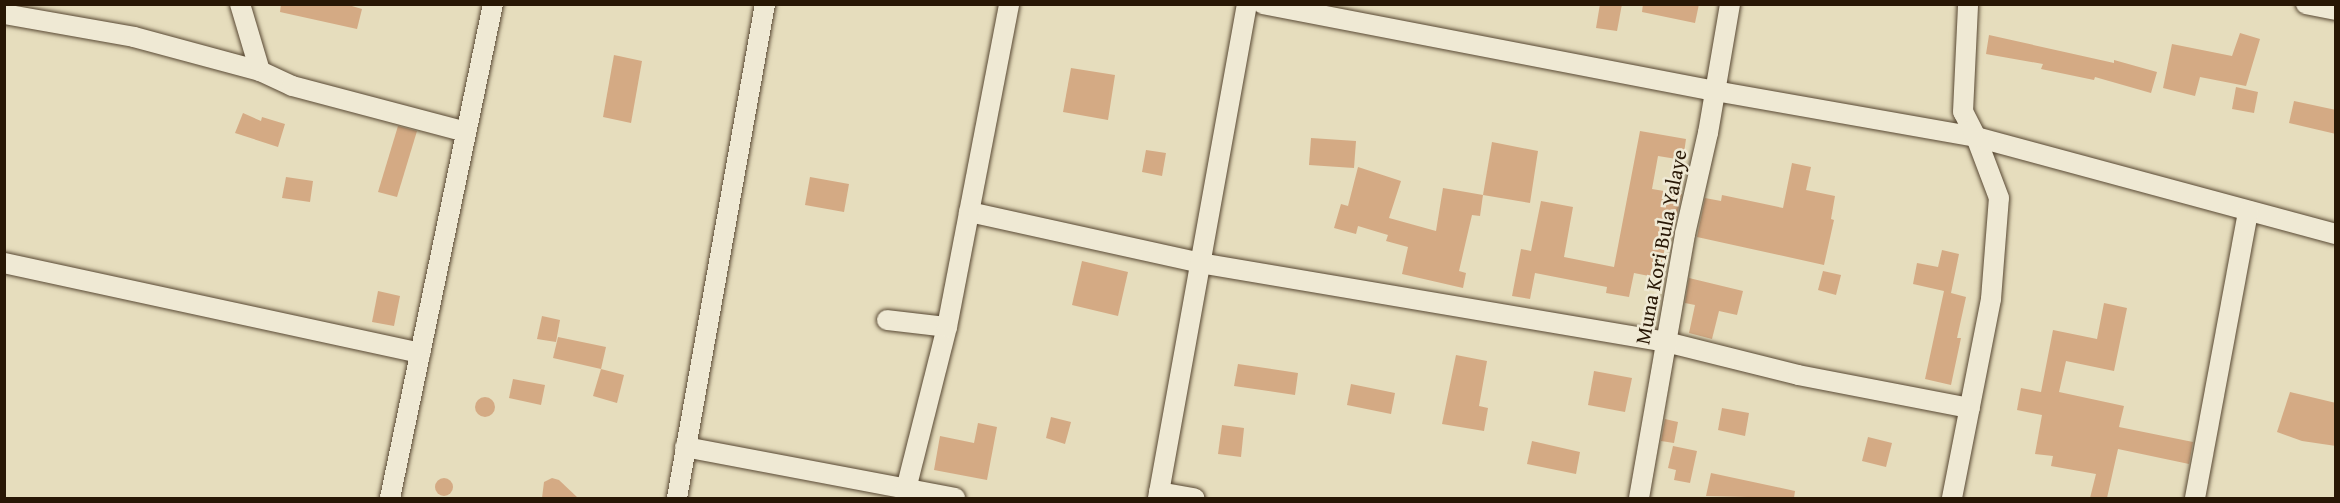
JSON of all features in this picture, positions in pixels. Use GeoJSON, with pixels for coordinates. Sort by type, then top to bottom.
{"type":"FeatureCollection","features":[{"type":"Feature","properties":{"kind":"street"},"geometry":{"type":"LineString","coordinates":[[240,4],[260,71]]}},
{"type":"Feature","properties":{"kind":"street"},"geometry":{"type":"LineString","coordinates":[[390,498],[493,4]]}},
{"type":"Feature","properties":{"kind":"street"},"geometry":{"type":"LineString","coordinates":[[677,498],[765,4]]}},
{"type":"Feature","properties":{"kind":"street"},"geometry":{"type":"LineString","coordinates":[[906,489],[947,327],[1009,4]]}},
{"type":"Feature","properties":{"kind":"street"},"geometry":{"type":"LineString","coordinates":[[1194,498],[1158,495],[1247,4]]}},
{"type":"Feature","properties":{"kind":"street"},"geometry":{"type":"LineString","coordinates":[[1263,4],[1715,91],[1976,137],[2336,234]]}},
{"type":"Feature","properties":{"kind":"street","name":"Muna Kori Bula Yalaye"},"geometry":{"type":"LineString","coordinates":[[1639,498],[1685,234],[1715,91],[1730,4]]}},
{"type":"Feature","properties":{"kind":"street"},"geometry":{"type":"LineString","coordinates":[[1952,498],[1991,298],[1999,198],[1976,137],[1963,112],[1968,4]]}},
{"type":"Feature","properties":{"kind":"street"},"geometry":{"type":"LineString","coordinates":[[2306,4],[2336,10]]}},
{"type":"Feature","properties":{"kind":"street"},"geometry":{"type":"LineString","coordinates":[[4,14],[134,37],[260,71],[292,86],[466,132]]}},
{"type":"Feature","properties":{"kind":"street"},"geometry":{"type":"LineString","coordinates":[[2195,498],[2248,211]]}},
{"type":"Feature","properties":{"kind":"street"},"geometry":{"type":"LineString","coordinates":[[969,212],[1200,263],[1666,342],[1798,375],[1970,408]]}},
{"type":"Feature","properties":{"kind":"street"},"geometry":{"type":"LineString","coordinates":[[4,262],[420,353]]}},
{"type":"Feature","properties":{"kind":"street"},"geometry":{"type":"LineString","coordinates":[[887,320],[947,327]]}},
{"type":"Feature","properties":{"kind":"street"},"geometry":{"type":"LineString","coordinates":[[686,447],[955,498]]}},
{"type":"Feature","properties":{"kind":"building"},"geometry":{"type":"Polygon","coordinates":[[[281,4],[345,4],[362,9],[357,29],[280,12],[281,4]]]}},
{"type":"Feature","properties":{"kind":"building"},"geometry":{"type":"Polygon","coordinates":[[[1600,4],[1622,4],[1617,31],[1596,28],[1600,4]]]}},
{"type":"Feature","properties":{"kind":"building"},"geometry":{"type":"Polygon","coordinates":[[[1643,4],[1699,4],[1695,23],[1642,12],[1643,4]]]}},
{"type":"Feature","properties":{"kind":"building"},"geometry":{"type":"Polygon","coordinates":[[[2240,33],[2260,39],[2246,86],[2200,77],[2195,96],[2163,88],[2172,44],[2232,56],[2240,33]]]}},
{"type":"Feature","properties":{"kind":"building"},"geometry":{"type":"Polygon","coordinates":[[[1989,35],[2114,63],[2114,60],[2157,72],[2151,93],[2095,77],[2094,80],[2041,69],[2043,64],[1986,54],[1989,35]]]}},
{"type":"Feature","properties":{"kind":"building"},"geometry":{"type":"Polygon","coordinates":[[[614,55],[642,61],[631,123],[603,117],[614,55]]]}},
{"type":"Feature","properties":{"kind":"building"},"geometry":{"type":"Polygon","coordinates":[[[1071,68],[1115,75],[1108,120],[1063,112],[1071,68]]]}},
{"type":"Feature","properties":{"kind":"building"},"geometry":{"type":"Polygon","coordinates":[[[2236,87],[2258,92],[2254,113],[2232,109],[2236,87]]]}},
{"type":"Feature","properties":{"kind":"building"},"geometry":{"type":"Polygon","coordinates":[[[2294,101],[2336,110],[2336,134],[2289,123],[2294,101]]]}},
{"type":"Feature","properties":{"kind":"building"},"geometry":{"type":"Polygon","coordinates":[[[243,113],[261,121],[262,117],[285,124],[278,147],[235,133],[243,113]]]}},
{"type":"Feature","properties":{"kind":"building"},"geometry":{"type":"Polygon","coordinates":[[[398,126],[417,131],[397,197],[378,192],[398,126]]]}},
{"type":"Feature","properties":{"kind":"building"},"geometry":{"type":"Polygon","coordinates":[[[1640,131],[1686,139],[1683,160],[1658,156],[1652,189],[1682,194],[1673,231],[1668,231],[1659,278],[1634,273],[1629,297],[1606,293],[1607,287],[1535,273],[1530,299],[1512,296],[1521,249],[1531,251],[1541,201],[1573,207],[1564,257],[1614,267],[1640,131]]]}},
{"type":"Feature","properties":{"kind":"building"},"geometry":{"type":"Polygon","coordinates":[[[1311,138],[1356,141],[1354,168],[1309,165],[1311,138]]]}},
{"type":"Feature","properties":{"kind":"building"},"geometry":{"type":"Polygon","coordinates":[[[1492,142],[1538,151],[1530,203],[1483,195],[1492,142]]]}},
{"type":"Feature","properties":{"kind":"building"},"geometry":{"type":"Polygon","coordinates":[[[1146,150],[1166,153],[1162,176],[1142,172],[1146,150]]]}},
{"type":"Feature","properties":{"kind":"building"},"geometry":{"type":"Polygon","coordinates":[[[1792,163],[1811,167],[1806,190],[1835,196],[1831,219],[1834,220],[1824,265],[1697,237],[1705,198],[1721,201],[1722,195],[1783,208],[1792,163]]]}},
{"type":"Feature","properties":{"kind":"building"},"geometry":{"type":"Polygon","coordinates":[[[1358,167],[1401,181],[1389,218],[1436,231],[1443,188],[1483,195],[1480,216],[1472,215],[1459,271],[1466,273],[1463,288],[1402,274],[1408,247],[1386,241],[1388,235],[1358,226],[1356,234],[1334,228],[1341,204],[1348,206],[1358,167]]]}},
{"type":"Feature","properties":{"kind":"building"},"geometry":{"type":"Polygon","coordinates":[[[286,177],[313,181],[310,202],[282,198],[286,177]]]}},
{"type":"Feature","properties":{"kind":"building"},"geometry":{"type":"Polygon","coordinates":[[[810,177],[849,184],[844,212],[805,205],[810,177]]]}},
{"type":"Feature","properties":{"kind":"building"},"geometry":{"type":"Polygon","coordinates":[[[1942,250],[1959,254],[1951,293],[1966,297],[1957,338],[1961,338],[1951,385],[1925,379],[1944,291],[1913,284],[1917,263],[1938,267],[1942,250]]]}},
{"type":"Feature","properties":{"kind":"building"},"geometry":{"type":"Polygon","coordinates":[[[1082,261],[1128,272],[1118,316],[1072,305],[1082,261]]]}},
{"type":"Feature","properties":{"kind":"building"},"geometry":{"type":"Polygon","coordinates":[[[1823,271],[1841,275],[1836,295],[1818,290],[1823,271]]]}},
{"type":"Feature","properties":{"kind":"building"},"geometry":{"type":"Polygon","coordinates":[[[1689,278],[1743,291],[1737,315],[1719,311],[1712,339],[1689,333],[1695,305],[1685,303],[1689,278]]]}},
{"type":"Feature","properties":{"kind":"building"},"geometry":{"type":"Polygon","coordinates":[[[378,291],[400,296],[394,326],[372,322],[378,291]]]}},
{"type":"Feature","properties":{"kind":"building"},"geometry":{"type":"Polygon","coordinates":[[[2104,303],[2127,308],[2114,371],[2066,361],[2059,392],[2124,406],[2119,427],[2193,442],[2189,464],[2118,449],[2107,498],[2090,498],[2096,474],[2051,466],[2053,456],[2035,454],[2042,415],[2017,410],[2021,388],[2041,392],[2053,330],[2097,339],[2104,303]]]}},
{"type":"Feature","properties":{"kind":"building"},"geometry":{"type":"Polygon","coordinates":[[[542,316],[560,320],[556,342],[537,339],[542,316]]]}},
{"type":"Feature","properties":{"kind":"building"},"geometry":{"type":"Polygon","coordinates":[[[558,337],[606,347],[601,369],[553,358],[558,337]]]}},
{"type":"Feature","properties":{"kind":"building"},"geometry":{"type":"Polygon","coordinates":[[[1456,355],[1487,361],[1479,406],[1488,408],[1484,431],[1442,424],[1456,355]]]}},
{"type":"Feature","properties":{"kind":"building"},"geometry":{"type":"Polygon","coordinates":[[[1238,364],[1298,373],[1295,395],[1234,386],[1238,364]]]}},
{"type":"Feature","properties":{"kind":"building"},"geometry":{"type":"Polygon","coordinates":[[[601,369],[624,375],[617,403],[593,396],[601,369]]]}},
{"type":"Feature","properties":{"kind":"building"},"geometry":{"type":"Polygon","coordinates":[[[1594,371],[1632,378],[1625,412],[1588,405],[1594,371]]]}},
{"type":"Feature","properties":{"kind":"building"},"geometry":{"type":"Polygon","coordinates":[[[513,379],[545,385],[541,405],[509,398],[513,379]]]}},
{"type":"Feature","properties":{"kind":"building"},"geometry":{"type":"Polygon","coordinates":[[[1351,384],[1395,393],[1391,414],[1347,405],[1351,384]]]}},
{"type":"Feature","properties":{"kind":"building"},"geometry":{"type":"Polygon","coordinates":[[[2290,392],[2336,403],[2336,446],[2302,441],[2277,432],[2290,392]]]}},
{"type":"Feature","properties":{"kind":"building"},"geometry":{"type":"Polygon","coordinates":[[[485,397],[492,400],[495,407],[492,414],[485,417],[478,414],[475,407],[478,400],[485,397]]]}},
{"type":"Feature","properties":{"kind":"building"},"geometry":{"type":"Polygon","coordinates":[[[1722,408],[1749,413],[1745,436],[1718,430],[1722,408]]]}},
{"type":"Feature","properties":{"kind":"building"},"geometry":{"type":"Polygon","coordinates":[[[1051,417],[1071,422],[1065,444],[1046,438],[1051,417]]]}},
{"type":"Feature","properties":{"kind":"building"},"geometry":{"type":"Polygon","coordinates":[[[1665,419],[1678,422],[1674,443],[1661,441],[1665,419]]]}},
{"type":"Feature","properties":{"kind":"building"},"geometry":{"type":"Polygon","coordinates":[[[978,423],[997,427],[987,480],[934,470],[940,436],[974,443],[978,423]]]}},
{"type":"Feature","properties":{"kind":"building"},"geometry":{"type":"Polygon","coordinates":[[[1222,425],[1244,428],[1241,457],[1218,454],[1222,425]]]}},
{"type":"Feature","properties":{"kind":"building"},"geometry":{"type":"Polygon","coordinates":[[[1868,437],[1892,443],[1886,467],[1862,461],[1868,437]]]}},
{"type":"Feature","properties":{"kind":"building"},"geometry":{"type":"Polygon","coordinates":[[[1532,441],[1580,452],[1576,474],[1527,464],[1532,441]]]}},
{"type":"Feature","properties":{"kind":"building"},"geometry":{"type":"Polygon","coordinates":[[[1673,446],[1697,451],[1690,483],[1674,480],[1676,470],[1668,468],[1673,446]]]}},
{"type":"Feature","properties":{"kind":"building"},"geometry":{"type":"Polygon","coordinates":[[[1711,473],[1795,491],[1794,498],[1706,496],[1711,473]]]}},
{"type":"Feature","properties":{"kind":"building"},"geometry":{"type":"Polygon","coordinates":[[[444,478],[450,481],[453,487],[450,493],[444,496],[438,493],[435,487],[438,481],[444,478]]]}},
{"type":"Feature","properties":{"kind":"building"},"geometry":{"type":"Polygon","coordinates":[[[552,478],[559,480],[578,498],[542,498],[544,482],[552,478]]]}}]}
